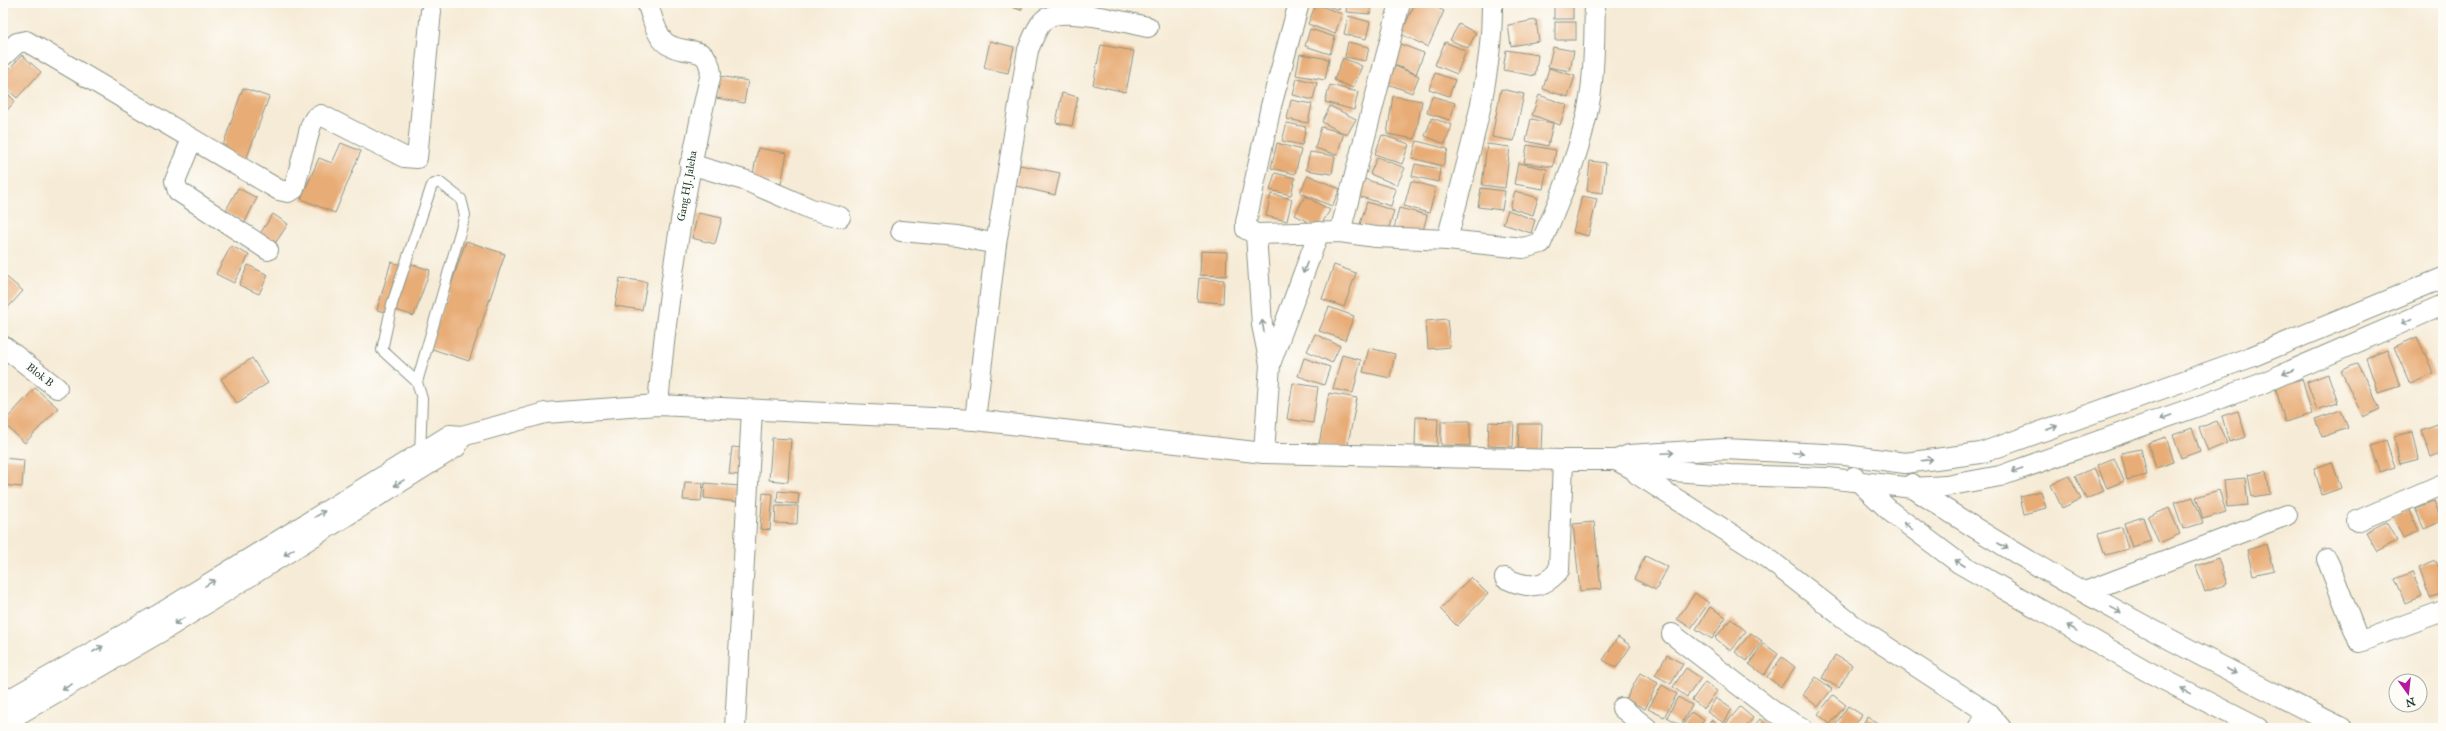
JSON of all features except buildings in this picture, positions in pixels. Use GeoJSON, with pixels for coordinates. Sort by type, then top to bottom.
{"type":"FeatureCollection","features":[{"type":"Feature","properties":{"kind":"street","name":"Gang HJ. Jaleha"},"geometry":{"type":"LineString","coordinates":[[647,3],[661,36],[667,44],[704,54],[709,60],[711,74],[690,164],[665,322],[658,405]]}},
{"type":"Feature","properties":{"kind":"street"},"geometry":{"type":"LineString","coordinates":[[1299,3],[1271,106],[1246,222],[1246,229],[1256,234],[1340,232],[1376,237],[1447,240],[1523,248],[1541,243],[1563,194],[1590,99],[1594,62],[1595,3]]}},
{"type":"Feature","properties":{"kind":"street"},"geometry":{"type":"LineString","coordinates":[[1340,232],[1400,3]]}},
{"type":"Feature","properties":{"kind":"street"},"geometry":{"type":"LineString","coordinates":[[1447,240],[1485,81],[1491,42],[1492,3]]}},
{"type":"Feature","properties":{"kind":"street"},"geometry":{"type":"LineString","coordinates":[[4,52],[17,43],[26,40],[279,190],[288,192],[294,189],[311,125],[315,118],[321,115],[404,157],[417,158],[430,11]]}},
{"type":"Feature","properties":{"kind":"street"},"geometry":{"type":"LineString","coordinates":[[975,420],[996,244],[1028,50],[1042,21],[1051,16],[1066,14],[1090,16],[1148,27]]}},
{"type":"Feature","properties":{"kind":"street"},"geometry":{"type":"LineString","coordinates":[[192,139],[175,181],[178,191],[268,250]]}},
{"type":"Feature","properties":{"kind":"street"},"geometry":{"type":"LineString","coordinates":[[690,164],[747,181],[811,209],[840,217]]}},
{"type":"Feature","properties":{"kind":"street"},"geometry":{"type":"LineString","coordinates":[[901,231],[958,236],[996,244]]}},
{"type":"Feature","properties":{"kind":"street"},"geometry":{"type":"LineString","coordinates":[[1270,364],[1319,232]]}},
{"type":"Feature","properties":{"kind":"street"},"geometry":{"type":"LineString","coordinates":[[1256,234],[1262,325],[1270,364],[1264,453]]}},
{"type":"Feature","properties":{"kind":"street"},"geometry":{"type":"LineString","coordinates":[[1625,461],[1725,449],[1845,455],[1905,463],[1982,453],[2251,357],[2443,278]]}},
{"type":"Feature","properties":{"kind":"street"},"geometry":{"type":"LineString","coordinates":[[3,703],[423,460],[456,447],[462,436],[545,413],[658,405],[975,420],[1264,453],[1625,461],[1856,480],[1913,488],[1946,486],[2000,476],[2258,384],[2443,305]]}},
{"type":"Feature","properties":{"kind":"street","name":"Blok B"},"geometry":{"type":"LineString","coordinates":[[3,346],[57,388]]}},
{"type":"Feature","properties":{"kind":"street"},"geometry":{"type":"LineString","coordinates":[[2251,357],[2258,384]]}},
{"type":"Feature","properties":{"kind":"street"},"geometry":{"type":"LineString","coordinates":[[735,728],[752,410]]}},
{"type":"Feature","properties":{"kind":"street"},"geometry":{"type":"LineString","coordinates":[[1845,455],[1856,480],[1914,531],[1959,563],[2145,670],[2258,728]]}},
{"type":"Feature","properties":{"kind":"street"},"geometry":{"type":"LineString","coordinates":[[3,723],[167,628],[423,460]]}},
{"type":"Feature","properties":{"kind":"street"},"geometry":{"type":"LineString","coordinates":[[1504,578],[1526,586],[1534,585],[1552,578],[1559,570],[1563,460]]}},
{"type":"Feature","properties":{"kind":"street"},"geometry":{"type":"LineString","coordinates":[[1625,461],[1637,474],[1690,510],[1760,554],[1853,625],[1983,720],[2001,728]]}},
{"type":"Feature","properties":{"kind":"street"},"geometry":{"type":"LineString","coordinates":[[1905,463],[1913,488],[1970,526],[2197,654],[2342,728]]}},
{"type":"Feature","properties":{"kind":"street"},"geometry":{"type":"LineString","coordinates":[[2357,521],[2443,484]]}},
{"type":"Feature","properties":{"kind":"street"},"geometry":{"type":"LineString","coordinates":[[2086,592],[2287,515]]}},
{"type":"Feature","properties":{"kind":"street"},"geometry":{"type":"LineString","coordinates":[[2327,559],[2359,642],[2443,612]]}},
{"type":"Feature","properties":{"kind":"street"},"geometry":{"type":"LineString","coordinates":[[1672,634],[1774,712],[1802,728]]}},
{"type":"Feature","properties":{"kind":"street"},"geometry":{"type":"LineString","coordinates":[[1622,708],[1646,728]]}},
{"type":"Feature","properties":{"kind":"lane"},"geometry":{"type":"LineString","coordinates":[[417,382],[466,215],[464,204],[461,199],[439,182],[432,185],[392,304],[382,350],[417,382],[422,399],[423,460]]}}]}
